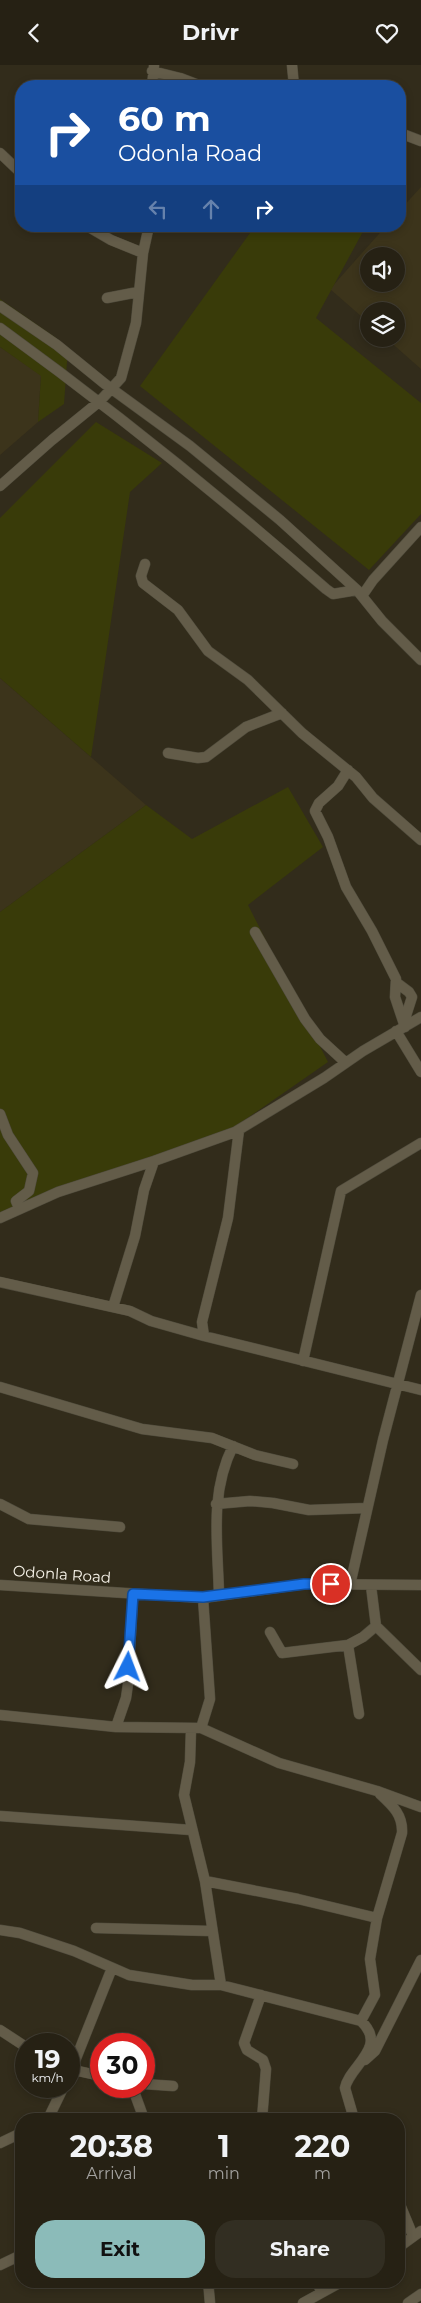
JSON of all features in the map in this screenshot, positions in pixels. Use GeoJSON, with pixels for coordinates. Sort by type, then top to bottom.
{"type":"FeatureCollection","features":[{"type":"Feature","properties":{"kind":"street"},"geometry":{"type":"LineString","coordinates":[[292,65],[293,80]]}},
{"type":"Feature","properties":{"kind":"street"},"geometry":{"type":"LineString","coordinates":[[153,68],[185,80]]}},
{"type":"Feature","properties":{"kind":"street"},"geometry":{"type":"LineString","coordinates":[[406,135],[421,141]]}},
{"type":"Feature","properties":{"kind":"street"},"geometry":{"type":"LineString","coordinates":[[1,156],[15,168]]}},
{"type":"Feature","properties":{"kind":"street"},"geometry":{"type":"LineString","coordinates":[[97,232],[111,240],[143,253]]}},
{"type":"Feature","properties":{"kind":"street"},"geometry":{"type":"LineString","coordinates":[[0,486],[52,439],[100,401],[121,378],[136,323],[143,253],[148,232]]}},
{"type":"Feature","properties":{"kind":"street"},"geometry":{"type":"LineString","coordinates":[[107,298],[138,292]]}},
{"type":"Feature","properties":{"kind":"street"},"geometry":{"type":"LineString","coordinates":[[0,305],[57,345],[235,482],[318,552],[421,660]]}},
{"type":"Feature","properties":{"kind":"street"},"geometry":{"type":"LineString","coordinates":[[0,328],[100,401],[236,511],[333,594],[359,593],[421,527]]}},
{"type":"Feature","properties":{"kind":"street"},"geometry":{"type":"LineString","coordinates":[[145,564],[141,576],[143,583],[178,610],[208,651],[248,680],[302,733],[356,777],[373,798],[421,840]]}},
{"type":"Feature","properties":{"kind":"street"},"geometry":{"type":"LineString","coordinates":[[168,753],[198,758],[206,757],[246,727],[282,713]]}},
{"type":"Feature","properties":{"kind":"street"},"geometry":{"type":"LineString","coordinates":[[348,770],[338,786],[318,803],[315,811],[328,837],[346,887],[372,931],[397,983],[409,992],[412,997],[402,1027]]}},
{"type":"Feature","properties":{"kind":"street"},"geometry":{"type":"LineString","coordinates":[[255,933],[306,1019],[320,1039],[345,1062]]}},
{"type":"Feature","properties":{"kind":"street"},"geometry":{"type":"LineString","coordinates":[[397,983],[395,997],[402,1027],[421,1072]]}},
{"type":"Feature","properties":{"kind":"street"},"geometry":{"type":"LineString","coordinates":[[0,1218],[58,1192],[154,1161],[238,1130],[324,1078],[345,1062],[421,1017]]}},
{"type":"Feature","properties":{"kind":"street"},"geometry":{"type":"LineString","coordinates":[[0,1114],[8,1135],[33,1173],[29,1191],[16,1201],[20,1208]]}},
{"type":"Feature","properties":{"kind":"street"},"geometry":{"type":"LineString","coordinates":[[204,1336],[202,1322],[228,1218],[238,1130]]}},
{"type":"Feature","properties":{"kind":"street"},"geometry":{"type":"LineString","coordinates":[[303,1361],[341,1191],[421,1143]]}},
{"type":"Feature","properties":{"kind":"street"},"geometry":{"type":"LineString","coordinates":[[113,1307],[135,1235],[144,1191],[154,1161]]}},
{"type":"Feature","properties":{"kind":"street"},"geometry":{"type":"LineString","coordinates":[[0,1282],[113,1307],[204,1336],[421,1390]]}},
{"type":"Feature","properties":{"kind":"street"},"geometry":{"type":"LineString","coordinates":[[350,1585],[367,1508],[421,1295]]}},
{"type":"Feature","properties":{"kind":"street"},"geometry":{"type":"LineString","coordinates":[[0,1387],[142,1429],[212,1438],[255,1455],[293,1463]]}},
{"type":"Feature","properties":{"kind":"street"},"geometry":{"type":"LineString","coordinates":[[219,1596],[216,1504],[223,1471],[233,1445]]}},
{"type":"Feature","properties":{"kind":"street"},"geometry":{"type":"LineString","coordinates":[[216,1504],[250,1501],[309,1510],[367,1508]]}},
{"type":"Feature","properties":{"kind":"street"},"geometry":{"type":"LineString","coordinates":[[0,1504],[29,1519],[120,1527]]}},
{"type":"Feature","properties":{"kind":"street","name":"Odonla Road"},"geometry":{"type":"LineString","coordinates":[[0,1585],[203,1597],[304,1584],[421,1585]]}},
{"type":"Feature","properties":{"kind":"street"},"geometry":{"type":"LineString","coordinates":[[370,1586],[376,1626],[421,1670]]}},
{"type":"Feature","properties":{"kind":"street"},"geometry":{"type":"LineString","coordinates":[[116,1727],[126,1698],[128,1684],[133,1594]]}},
{"type":"Feature","properties":{"kind":"street"},"geometry":{"type":"LineString","coordinates":[[203,1597],[210,1699],[196,1728],[184,1792],[191,1830],[205,1881],[211,1931],[221,1985]]}},
{"type":"Feature","properties":{"kind":"street"},"geometry":{"type":"LineString","coordinates":[[270,1633],[282,1653],[348,1645],[363,1637],[376,1626]]}},
{"type":"Feature","properties":{"kind":"street"},"geometry":{"type":"LineString","coordinates":[[348,1645],[359,1714]]}},
{"type":"Feature","properties":{"kind":"street"},"geometry":{"type":"LineString","coordinates":[[0,1715],[116,1727],[196,1728],[279,1763],[377,1791],[421,1807]]}},
{"type":"Feature","properties":{"kind":"street"},"geometry":{"type":"LineString","coordinates":[[361,2021],[375,1995],[370,1959],[377,1918],[402,1833],[399,1813],[377,1791]]}},
{"type":"Feature","properties":{"kind":"street"},"geometry":{"type":"LineString","coordinates":[[0,1816],[191,1830]]}},
{"type":"Feature","properties":{"kind":"street"},"geometry":{"type":"LineString","coordinates":[[205,1881],[298,1899],[377,1918]]}},
{"type":"Feature","properties":{"kind":"street"},"geometry":{"type":"LineString","coordinates":[[96,1928],[211,1931]]}},
{"type":"Feature","properties":{"kind":"street"},"geometry":{"type":"LineString","coordinates":[[0,1930],[20,1933],[74,1951],[129,1975],[173,1983],[221,1985],[361,2021],[369,2029],[371,2037],[363,2062]]}},
{"type":"Feature","properties":{"kind":"street"},"geometry":{"type":"LineString","coordinates":[[352,2113],[345,2088],[351,2075],[375,2051],[421,1960]]}},
{"type":"Feature","properties":{"kind":"street"},"geometry":{"type":"LineString","coordinates":[[80,2047],[112,1967]]}},
{"type":"Feature","properties":{"kind":"street"},"geometry":{"type":"LineString","coordinates":[[261,1995],[244,2043],[247,2050],[263,2060],[266,2069],[262,2113]]}},
{"type":"Feature","properties":{"kind":"street"},"geometry":{"type":"LineString","coordinates":[[0,2030],[15,2040]]}},
{"type":"Feature","properties":{"kind":"street"},"geometry":{"type":"LineString","coordinates":[[155,2085],[173,2087]]}},
{"type":"Feature","properties":{"kind":"street"},"geometry":{"type":"LineString","coordinates":[[51,2113],[58,2098]]}},
{"type":"Feature","properties":{"kind":"street"},"geometry":{"type":"LineString","coordinates":[[136,2098],[142,2113]]}},
{"type":"Feature","properties":{"kind":"street"},"geometry":{"type":"LineString","coordinates":[[0,2143],[15,2136]]}},
{"type":"Feature","properties":{"kind":"street"},"geometry":{"type":"LineString","coordinates":[[405,2212],[417,2233],[405,2242]]}},
{"type":"Feature","properties":{"kind":"street"},"geometry":{"type":"LineString","coordinates":[[0,2265],[15,2258]]}},
{"type":"Feature","properties":{"kind":"street"},"geometry":{"type":"LineString","coordinates":[[206,2302],[207,2288]]}},
{"type":"Feature","properties":{"kind":"street"},"geometry":{"type":"LineString","coordinates":[[320,2288],[321,2292]]}},
{"type":"Feature","properties":{"kind":"street"},"geometry":{"type":"LineString","coordinates":[[303,2303],[329,2288]]}},
{"type":"Feature","properties":{"kind":"street"},"geometry":{"type":"LineString","coordinates":[[408,2303],[421,2294]]}},
{"type":"Feature","properties":{"kind":"shaded area"},"geometry":{"type":"Polygon","coordinates":[[[421,187],[421,369],[396,347],[405,347],[405,302],[360,302],[360,315],[330,289],[360,255],[360,292],[405,292],[405,247],[367,247],[381,232],[406,232],[406,203],[421,187]]]}},
{"type":"Feature","properties":{"kind":"shaded area"},"geometry":{"type":"Polygon","coordinates":[[[251,232],[363,232],[316,318],[421,403],[421,514],[369,570],[140,386],[251,232]]]}},
{"type":"Feature","properties":{"kind":"shaded area"},"geometry":{"type":"Polygon","coordinates":[[[0,299],[68,348],[64,404],[38,422],[41,376],[0,347],[0,299]]]}},
{"type":"Feature","properties":{"kind":"shaded area"},"geometry":{"type":"Polygon","coordinates":[[[0,347],[41,375],[38,422],[0,455],[0,347]]]}},
{"type":"Feature","properties":{"kind":"shaded area"},"geometry":{"type":"Polygon","coordinates":[[[96,422],[162,463],[130,492],[91,757],[0,678],[0,518],[96,422]]]}},
{"type":"Feature","properties":{"kind":"shaded area"},"geometry":{"type":"Polygon","coordinates":[[[0,678],[146,805],[0,912],[0,678]]]}},
{"type":"Feature","properties":{"kind":"shaded area"},"geometry":{"type":"Polygon","coordinates":[[[288,787],[323,847],[248,905],[328,1062],[233,1128],[58,1195],[0,1221],[0,912],[146,805],[192,839],[288,787]]]}},
{"type":"Feature","properties":{"kind":"route"},"geometry":{"type":"LineString","coordinates":[[128,1667],[133,1594],[203,1597],[304,1584],[331,1584]]}}]}
